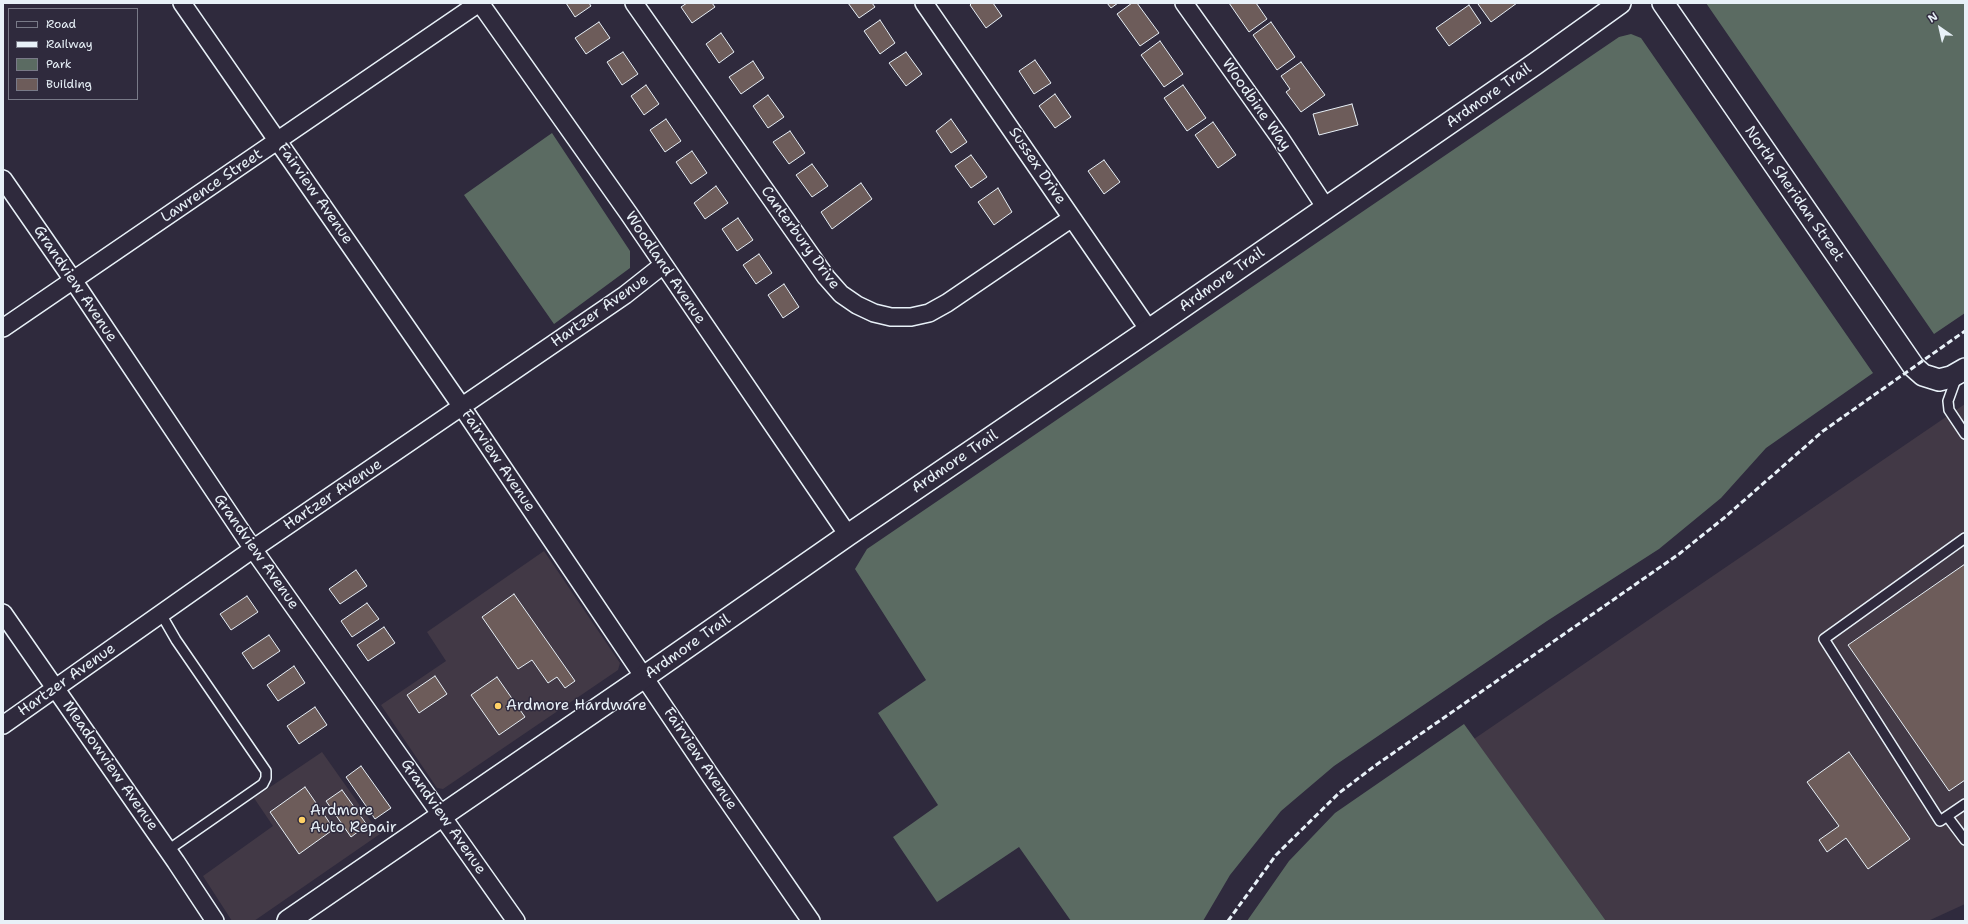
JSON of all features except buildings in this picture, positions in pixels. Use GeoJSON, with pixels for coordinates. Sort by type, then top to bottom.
{"type":"FeatureCollection","features":[{"type":"Feature","properties":{"kind":"street","name":"Fairview Avenue"},"geometry":{"type":"LineString","coordinates":[[182,3],[462,407],[811,921]]}},
{"type":"Feature","properties":{"kind":"street","name":"Lawrence Street"},"geometry":{"type":"LineString","coordinates":[[3,328],[480,3]]}},
{"type":"Feature","properties":{"kind":"street","name":"Woodland Avenue"},"geometry":{"type":"LineString","coordinates":[[480,3],[803,467],[848,535]]}},
{"type":"Feature","properties":{"kind":"street","name":"Canterbury Drive"},"geometry":{"type":"LineString","coordinates":[[634,3],[826,277],[841,294],[857,305],[874,313],[892,317],[911,317],[929,313],[948,303],[1072,218]]}},
{"type":"Feature","properties":{"kind":"street","name":"Sussex Drive"},"geometry":{"type":"LineString","coordinates":[[924,3],[1149,330]]}},
{"type":"Feature","properties":{"kind":"street","name":"Woodbine Way"},"geometry":{"type":"LineString","coordinates":[[1184,3],[1280,138],[1326,208]]}},
{"type":"Feature","properties":{"kind":"street","name":"Ardmore Trail"},"geometry":{"type":"LineString","coordinates":[[288,921],[848,535],[1149,330],[1620,3]]}},
{"type":"Feature","properties":{"kind":"street","name":"North Sheridan Street"},"geometry":{"type":"LineString","coordinates":[[1663,3],[1914,367],[1923,375],[1939,380],[1951,377],[1961,371]]}},
{"type":"Feature","properties":{"kind":"street","name":"Grandview Avenue"},"geometry":{"type":"LineString","coordinates":[[3,179],[73,280],[253,549],[516,921]]}},
{"type":"Feature","properties":{"kind":"street","name":"Hartzer Avenue"},"geometry":{"type":"LineString","coordinates":[[3,726],[253,549],[625,295],[663,265]]}},
{"type":"Feature","properties":{"kind":"street","name":"Meadowview Avenue"},"geometry":{"type":"LineString","coordinates":[[3,613],[168,850],[215,921]]}},
{"type":"Feature","properties":{"kind":"lane"},"geometry":{"type":"LineString","coordinates":[[1961,371],[1948,401],[1949,410],[1965,434]]}},
{"type":"Feature","properties":{"kind":"lane"},"geometry":{"type":"LineString","coordinates":[[1965,538],[1824,639],[1940,821],[1965,804]]}},
{"type":"Feature","properties":{"kind":"lane"},"geometry":{"type":"LineString","coordinates":[[162,614],[176,640],[266,772],[266,778],[263,784],[168,850]]}},
{"type":"Feature","properties":{"kind":"lane"},"geometry":{"type":"LineString","coordinates":[[1947,816],[1965,840]]}},
{"type":"Feature","properties":{"kind":"shaded area"},"geometry":{"type":"Polygon","coordinates":[[[1965,404],[1965,904],[1928,921],[1606,921],[1474,739],[1965,404]]]}},
{"type":"Feature","properties":{"kind":"shaded area"},"geometry":{"type":"Polygon","coordinates":[[[544,551],[620,663],[618,670],[443,789],[437,788],[381,705],[446,661],[427,632],[544,551]]]}},
{"type":"Feature","properties":{"kind":"shaded area"},"geometry":{"type":"Polygon","coordinates":[[[322,752],[380,834],[254,921],[232,921],[203,876],[273,826],[254,798],[322,752]]]}},
{"type":"Feature","properties":{"kind":"green space"},"geometry":{"type":"Polygon","coordinates":[[[1706,3],[1965,3],[1965,313],[1934,334],[1706,3]]]}},
{"type":"Feature","properties":{"kind":"green space"},"geometry":{"type":"Polygon","coordinates":[[[1631,34],[1641,38],[1873,373],[1766,448],[1721,498],[1659,549],[1547,621],[1334,766],[1281,811],[1230,875],[1203,921],[1071,921],[1019,847],[937,902],[893,837],[938,805],[878,713],[926,680],[855,569],[867,549],[1619,37],[1631,34]]]}},
{"type":"Feature","properties":{"kind":"green space"},"geometry":{"type":"Polygon","coordinates":[[[552,133],[630,251],[630,268],[554,324],[464,195],[552,133]]]}},
{"type":"Feature","properties":{"kind":"green space"},"geometry":{"type":"Polygon","coordinates":[[[1464,724],[1606,921],[1247,921],[1289,861],[1335,813],[1464,724]]]}},
{"type":"Feature","properties":{"kind":"railway"},"geometry":{"type":"LineString","coordinates":[[1228,921],[1276,855],[1339,793],[1376,765],[1679,554],[1724,518],[1823,431],[1965,331]]}},
{"type":"Feature","properties":{"kind":"place","name":"Ardmore Hardware"},"geometry":{"type":"Point","coordinates":[498,706]}},
{"type":"Feature","properties":{"kind":"place","name":"Ardmore Auto Repair"},"geometry":{"type":"Point","coordinates":[302,820]}}]}
